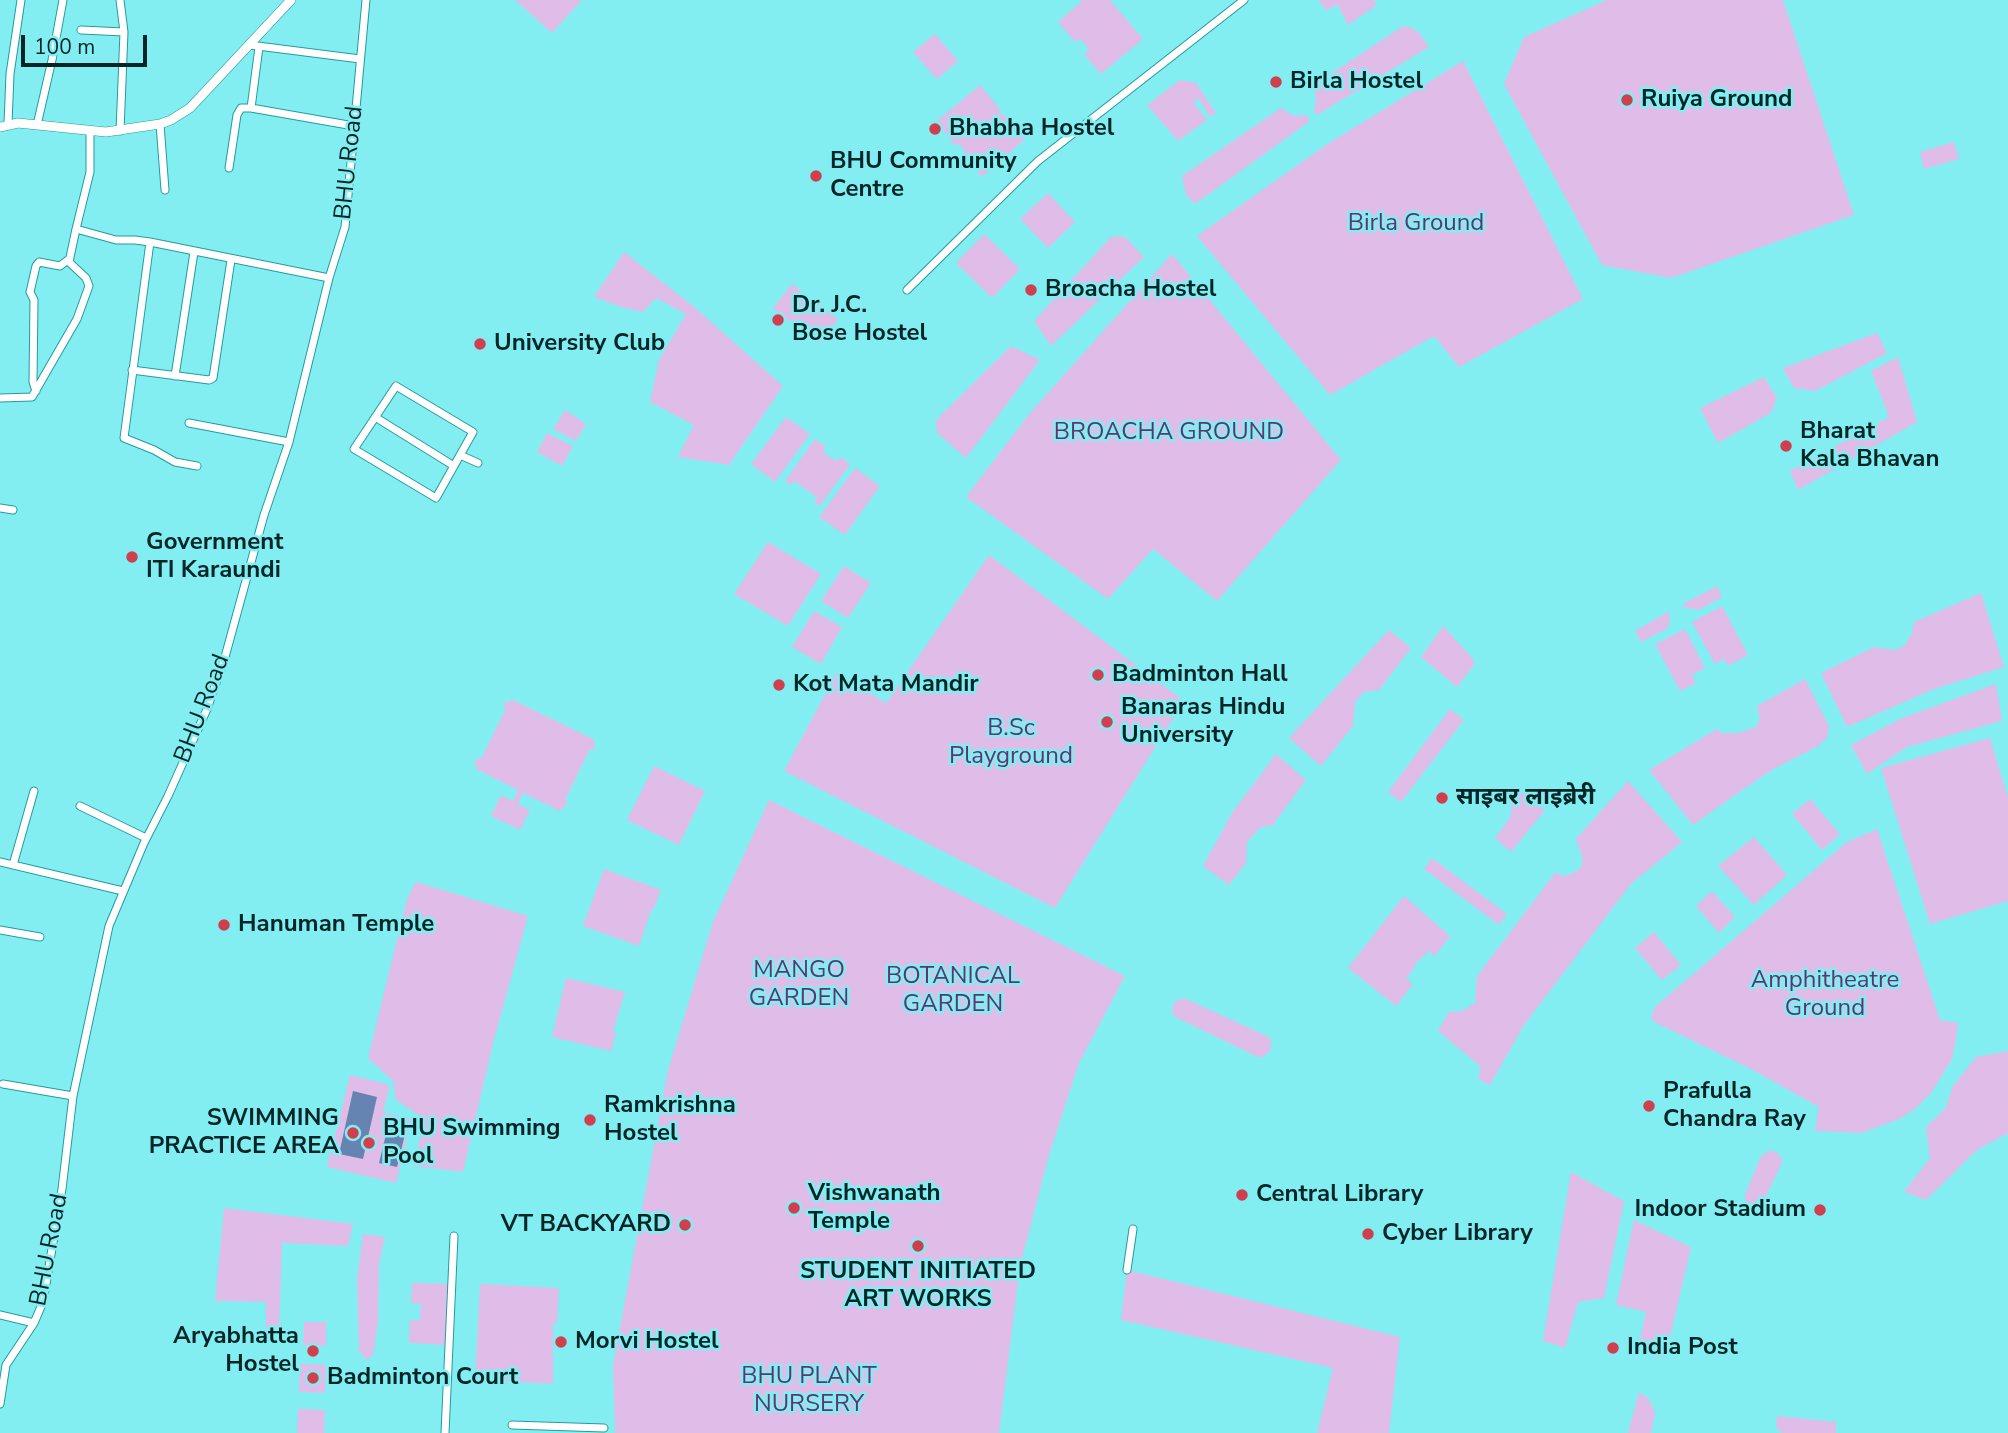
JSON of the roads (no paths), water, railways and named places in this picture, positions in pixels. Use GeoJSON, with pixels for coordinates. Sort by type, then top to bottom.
{"type":"FeatureCollection","features":[{"type":"Feature","properties":{"kind":"street"},"geometry":{"type":"LineString","coordinates":[[21,0],[4,126],[37,125],[90,132],[120,131],[160,124],[180,116],[255,46],[291,0]]}},
{"type":"Feature","properties":{"kind":"street"},"geometry":{"type":"LineString","coordinates":[[37,125],[51,69],[62,0]]}},
{"type":"Feature","properties":{"kind":"street"},"geometry":{"type":"LineString","coordinates":[[120,0],[124,32],[120,131]]}},
{"type":"Feature","properties":{"kind":"street","name":"BHU Road"},"geometry":{"type":"LineString","coordinates":[[0,1404],[6,1365],[34,1323],[43,1302],[60,1202],[73,1096],[103,946],[146,838],[207,709],[225,657],[264,515],[289,442],[345,227],[366,0]]}},
{"type":"Feature","properties":{"kind":"street"},"geometry":{"type":"LineString","coordinates":[[907,290],[1038,161],[1244,0]]}},
{"type":"Feature","properties":{"kind":"street"},"geometry":{"type":"LineString","coordinates":[[81,30],[124,32]]}},
{"type":"Feature","properties":{"kind":"street"},"geometry":{"type":"LineString","coordinates":[[255,46],[360,59]]}},
{"type":"Feature","properties":{"kind":"street"},"geometry":{"type":"LineString","coordinates":[[251,108],[255,46]]}},
{"type":"Feature","properties":{"kind":"street"},"geometry":{"type":"LineString","coordinates":[[229,168],[237,115],[241,108],[354,126]]}},
{"type":"Feature","properties":{"kind":"street"},"geometry":{"type":"LineString","coordinates":[[160,124],[165,190]]}},
{"type":"Feature","properties":{"kind":"street"},"geometry":{"type":"LineString","coordinates":[[36,391],[33,383],[34,300],[30,292],[39,262],[57,267],[69,259],[90,172],[90,132]]}},
{"type":"Feature","properties":{"kind":"street"},"geometry":{"type":"LineString","coordinates":[[76,229],[116,240],[150,242],[330,278]]}},
{"type":"Feature","properties":{"kind":"street"},"geometry":{"type":"LineString","coordinates":[[150,242],[124,438],[181,464],[197,466]]}},
{"type":"Feature","properties":{"kind":"street"},"geometry":{"type":"LineString","coordinates":[[175,376],[194,252]]}},
{"type":"Feature","properties":{"kind":"street"},"geometry":{"type":"LineString","coordinates":[[0,398],[30,398],[77,319],[88,291],[88,281],[69,259]]}},
{"type":"Feature","properties":{"kind":"street"},"geometry":{"type":"LineString","coordinates":[[132,370],[209,380],[213,378],[231,260]]}},
{"type":"Feature","properties":{"kind":"street"},"geometry":{"type":"LineString","coordinates":[[396,386],[473,432],[460,455],[436,498],[354,449],[396,386]]}},
{"type":"Feature","properties":{"kind":"street"},"geometry":{"type":"LineString","coordinates":[[376,417],[454,466]]}},
{"type":"Feature","properties":{"kind":"street"},"geometry":{"type":"LineString","coordinates":[[189,423],[289,442]]}},
{"type":"Feature","properties":{"kind":"street"},"geometry":{"type":"LineString","coordinates":[[460,455],[478,463]]}},
{"type":"Feature","properties":{"kind":"street"},"geometry":{"type":"LineString","coordinates":[[0,508],[13,510]]}},
{"type":"Feature","properties":{"kind":"street"},"geometry":{"type":"LineString","coordinates":[[13,865],[34,791]]}},
{"type":"Feature","properties":{"kind":"street"},"geometry":{"type":"LineString","coordinates":[[80,806],[146,838]]}},
{"type":"Feature","properties":{"kind":"street"},"geometry":{"type":"LineString","coordinates":[[1,865],[13,865],[123,891]]}},
{"type":"Feature","properties":{"kind":"street"},"geometry":{"type":"LineString","coordinates":[[0,930],[40,937]]}},
{"type":"Feature","properties":{"kind":"street"},"geometry":{"type":"LineString","coordinates":[[2,1084],[73,1096]]}},
{"type":"Feature","properties":{"kind":"street"},"geometry":{"type":"LineString","coordinates":[[1127,1270],[1133,1229]]}},
{"type":"Feature","properties":{"kind":"street"},"geometry":{"type":"LineString","coordinates":[[444,1433],[454,1237]]}},
{"type":"Feature","properties":{"kind":"street"},"geometry":{"type":"LineString","coordinates":[[0,1315],[34,1323]]}},
{"type":"Feature","properties":{"kind":"street"},"geometry":{"type":"LineString","coordinates":[[512,1424],[604,1428]]}},
{"type":"Feature","properties":{"kind":"water"},"geometry":{"type":"Polygon","coordinates":[[[353,1091],[377,1097],[363,1159],[339,1154],[353,1091]]]}},
{"type":"Feature","properties":{"kind":"water"},"geometry":{"type":"Polygon","coordinates":[[[388,1126],[406,1130],[397,1167],[379,1163],[388,1126]]]}},
{"type":"Feature","properties":{"kind":"place","name":"Birla Hostel"},"geometry":{"type":"Point","coordinates":[1276,82]}},
{"type":"Feature","properties":{"kind":"place","name":"Ruiya Ground"},"geometry":{"type":"Point","coordinates":[1627,100]}},
{"type":"Feature","properties":{"kind":"place","name":"Bhabha Hostel"},"geometry":{"type":"Point","coordinates":[935,129]}},
{"type":"Feature","properties":{"kind":"place","name":"BHU Community Centre"},"geometry":{"type":"Point","coordinates":[816,176]}},
{"type":"Feature","properties":{"kind":"place","name":"Broacha Hostel"},"geometry":{"type":"Point","coordinates":[1031,290]}},
{"type":"Feature","properties":{"kind":"place","name":"Dr. J.C. Bose Hostel"},"geometry":{"type":"Point","coordinates":[778,320]}},
{"type":"Feature","properties":{"kind":"place","name":"University Club"},"geometry":{"type":"Point","coordinates":[480,344]}},
{"type":"Feature","properties":{"kind":"place","name":"Bharat Kala Bhavan"},"geometry":{"type":"Point","coordinates":[1786,446]}},
{"type":"Feature","properties":{"kind":"place","name":"Government ITI Karaundi"},"geometry":{"type":"Point","coordinates":[132,557]}},
{"type":"Feature","properties":{"kind":"place","name":"Badminton Hall"},"geometry":{"type":"Point","coordinates":[1098,675]}},
{"type":"Feature","properties":{"kind":"place","name":"Kot Mata Mandir"},"geometry":{"type":"Point","coordinates":[779,685]}},
{"type":"Feature","properties":{"kind":"place","name":"Banaras Hindu University"},"geometry":{"type":"Point","coordinates":[1107,722]}},
{"type":"Feature","properties":{"kind":"place","name":"साइबर लाइब्रेरी"},"geometry":{"type":"Point","coordinates":[1442,798]}},
{"type":"Feature","properties":{"kind":"place","name":"Hanuman Temple"},"geometry":{"type":"Point","coordinates":[224,925]}},
{"type":"Feature","properties":{"kind":"place","name":"Prafulla Chandra Ray"},"geometry":{"type":"Point","coordinates":[1649,1106]}},
{"type":"Feature","properties":{"kind":"place","name":"Ramkrishna Hostel"},"geometry":{"type":"Point","coordinates":[590,1120]}},
{"type":"Feature","properties":{"kind":"place","name":"SWIMMING PRACTICE AREA"},"geometry":{"type":"Point","coordinates":[353,1133]}},
{"type":"Feature","properties":{"kind":"place","name":"BHU Swimming Pool"},"geometry":{"type":"Point","coordinates":[369,1143]}},
{"type":"Feature","properties":{"kind":"place","name":"Central Library"},"geometry":{"type":"Point","coordinates":[1242,1195]}},
{"type":"Feature","properties":{"kind":"place","name":"Vishwanath Temple"},"geometry":{"type":"Point","coordinates":[794,1208]}},
{"type":"Feature","properties":{"kind":"place","name":"Indoor Stadium"},"geometry":{"type":"Point","coordinates":[1820,1210]}},
{"type":"Feature","properties":{"kind":"place","name":"VT BACKYARD"},"geometry":{"type":"Point","coordinates":[685,1225]}},
{"type":"Feature","properties":{"kind":"place","name":"Cyber Library"},"geometry":{"type":"Point","coordinates":[1368,1234]}},
{"type":"Feature","properties":{"kind":"place","name":"STUDENT INITIATED ART WORKS"},"geometry":{"type":"Point","coordinates":[918,1246]}},
{"type":"Feature","properties":{"kind":"place","name":"Morvi Hostel"},"geometry":{"type":"Point","coordinates":[561,1342]}},
{"type":"Feature","properties":{"kind":"place","name":"India Post"},"geometry":{"type":"Point","coordinates":[1613,1348]}},
{"type":"Feature","properties":{"kind":"place","name":"Aryabhatta Hostel"},"geometry":{"type":"Point","coordinates":[313,1351]}},
{"type":"Feature","properties":{"kind":"place","name":"Badminton Court"},"geometry":{"type":"Point","coordinates":[313,1378]}},
{"type":"Feature","properties":{"kind":"park label","name":"Birla Ground"},"geometry":{"type":"Point","coordinates":[1416,224]}},
{"type":"Feature","properties":{"kind":"park label","name":"BROACHA GROUND"},"geometry":{"type":"Point","coordinates":[1169,433]}},
{"type":"Feature","properties":{"kind":"park label","name":"B.Sc Playground"},"geometry":{"type":"Point","coordinates":[1011,743]}},
{"type":"Feature","properties":{"kind":"park label","name":"MANGO GARDEN"},"geometry":{"type":"Point","coordinates":[799,985]}},
{"type":"Feature","properties":{"kind":"park label","name":"BOTANICAL GARDEN"},"geometry":{"type":"Point","coordinates":[953,991]}},
{"type":"Feature","properties":{"kind":"park label","name":"Amphitheatre Ground"},"geometry":{"type":"Point","coordinates":[1825,995]}},
{"type":"Feature","properties":{"kind":"park label","name":"BHU PLANT NURSERY"},"geometry":{"type":"Point","coordinates":[809,1391]}}]}
